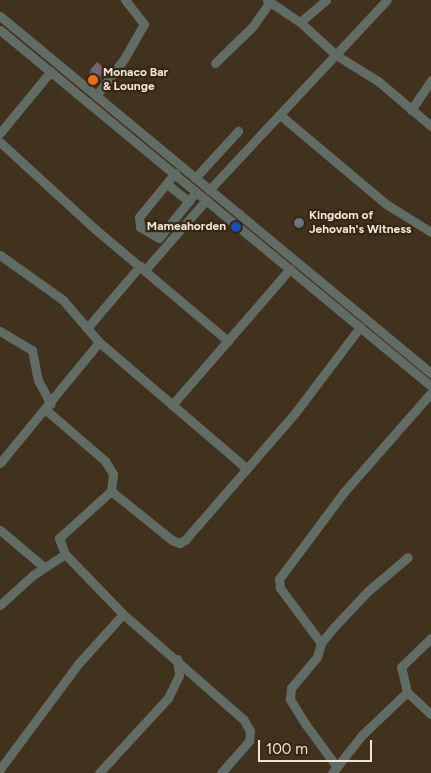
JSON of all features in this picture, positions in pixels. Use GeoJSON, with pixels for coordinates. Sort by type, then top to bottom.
{"type":"FeatureCollection","features":[{"type":"Feature","properties":{"kind":"street"},"geometry":{"type":"LineString","coordinates":[[96,96],[124,59],[144,24],[125,0]]}},
{"type":"Feature","properties":{"kind":"street"},"geometry":{"type":"LineString","coordinates":[[300,22],[326,0]]}},
{"type":"Feature","properties":{"kind":"street"},"geometry":{"type":"LineString","coordinates":[[209,190],[387,0]]}},
{"type":"Feature","properties":{"kind":"street"},"geometry":{"type":"LineString","coordinates":[[215,63],[254,26],[268,1],[300,22],[336,55],[378,81],[431,126]]}},
{"type":"Feature","properties":{"kind":"street"},"geometry":{"type":"LineString","coordinates":[[0,16],[431,373]]}},
{"type":"Feature","properties":{"kind":"street"},"geometry":{"type":"LineString","coordinates":[[0,30],[431,386]]}},
{"type":"Feature","properties":{"kind":"street"},"geometry":{"type":"LineString","coordinates":[[0,133],[51,71]]}},
{"type":"Feature","properties":{"kind":"street"},"geometry":{"type":"LineString","coordinates":[[411,110],[431,80]]}},
{"type":"Feature","properties":{"kind":"street"},"geometry":{"type":"LineString","coordinates":[[280,115],[386,204],[431,232]]}},
{"type":"Feature","properties":{"kind":"street"},"geometry":{"type":"LineString","coordinates":[[195,178],[238,131]]}},
{"type":"Feature","properties":{"kind":"street"},"geometry":{"type":"LineString","coordinates":[[0,142],[66,204],[228,341]]}},
{"type":"Feature","properties":{"kind":"street"},"geometry":{"type":"LineString","coordinates":[[175,173],[139,217],[140,226],[159,238],[196,192]]}},
{"type":"Feature","properties":{"kind":"street"},"geometry":{"type":"LineString","coordinates":[[167,184],[189,202]]}},
{"type":"Feature","properties":{"kind":"street"},"geometry":{"type":"LineString","coordinates":[[87,328],[206,200]]}},
{"type":"Feature","properties":{"kind":"street"},"geometry":{"type":"LineString","coordinates":[[0,255],[63,300],[99,342],[246,468]]}},
{"type":"Feature","properties":{"kind":"street"},"geometry":{"type":"LineString","coordinates":[[172,405],[290,269]]}},
{"type":"Feature","properties":{"kind":"street"},"geometry":{"type":"LineString","coordinates":[[111,491],[179,543],[295,413],[360,327]]}},
{"type":"Feature","properties":{"kind":"street"},"geometry":{"type":"LineString","coordinates":[[0,331],[32,350],[38,380],[48,407],[105,461],[113,474],[111,491],[60,535],[59,542],[65,554],[123,614],[224,699],[250,731],[249,741],[242,753],[221,773]]}},
{"type":"Feature","properties":{"kind":"street"},"geometry":{"type":"LineString","coordinates":[[0,463],[48,407],[99,342]]}},
{"type":"Feature","properties":{"kind":"street"},"geometry":{"type":"LineString","coordinates":[[321,644],[280,588],[279,580],[343,493],[431,393]]}},
{"type":"Feature","properties":{"kind":"street"},"geometry":{"type":"LineString","coordinates":[[0,530],[44,567]]}},
{"type":"Feature","properties":{"kind":"street"},"geometry":{"type":"LineString","coordinates":[[0,605],[44,567],[65,554]]}},
{"type":"Feature","properties":{"kind":"street"},"geometry":{"type":"LineString","coordinates":[[407,692],[362,735],[334,770],[306,725],[290,694],[317,657],[321,644],[368,591],[408,557]]}},
{"type":"Feature","properties":{"kind":"street"},"geometry":{"type":"LineString","coordinates":[[0,769],[78,664],[123,614]]}},
{"type":"Feature","properties":{"kind":"street"},"geometry":{"type":"LineString","coordinates":[[431,638],[401,667],[407,692],[431,714]]}},
{"type":"Feature","properties":{"kind":"street"},"geometry":{"type":"LineString","coordinates":[[99,773],[161,707],[179,676],[177,660]]}},
{"type":"Feature","properties":{"kind":"street"},"geometry":{"type":"LineString","coordinates":[[179,676],[191,672]]}},
{"type":"Feature","properties":{"kind":"building"},"geometry":{"type":"Polygon","coordinates":[[[97,62],[105,69],[99,77],[90,70],[97,62]]]}},
{"type":"Feature","properties":{"kind":"place","name":"Monaco Bar & Lounge"},"geometry":{"type":"Point","coordinates":[93,80]}},
{"type":"Feature","properties":{"kind":"place","name":"Kingdom of Jehovah's Witness"},"geometry":{"type":"Point","coordinates":[299,223]}},
{"type":"Feature","properties":{"kind":"place","name":"Mameahorden"},"geometry":{"type":"Point","coordinates":[236,227]}}]}
